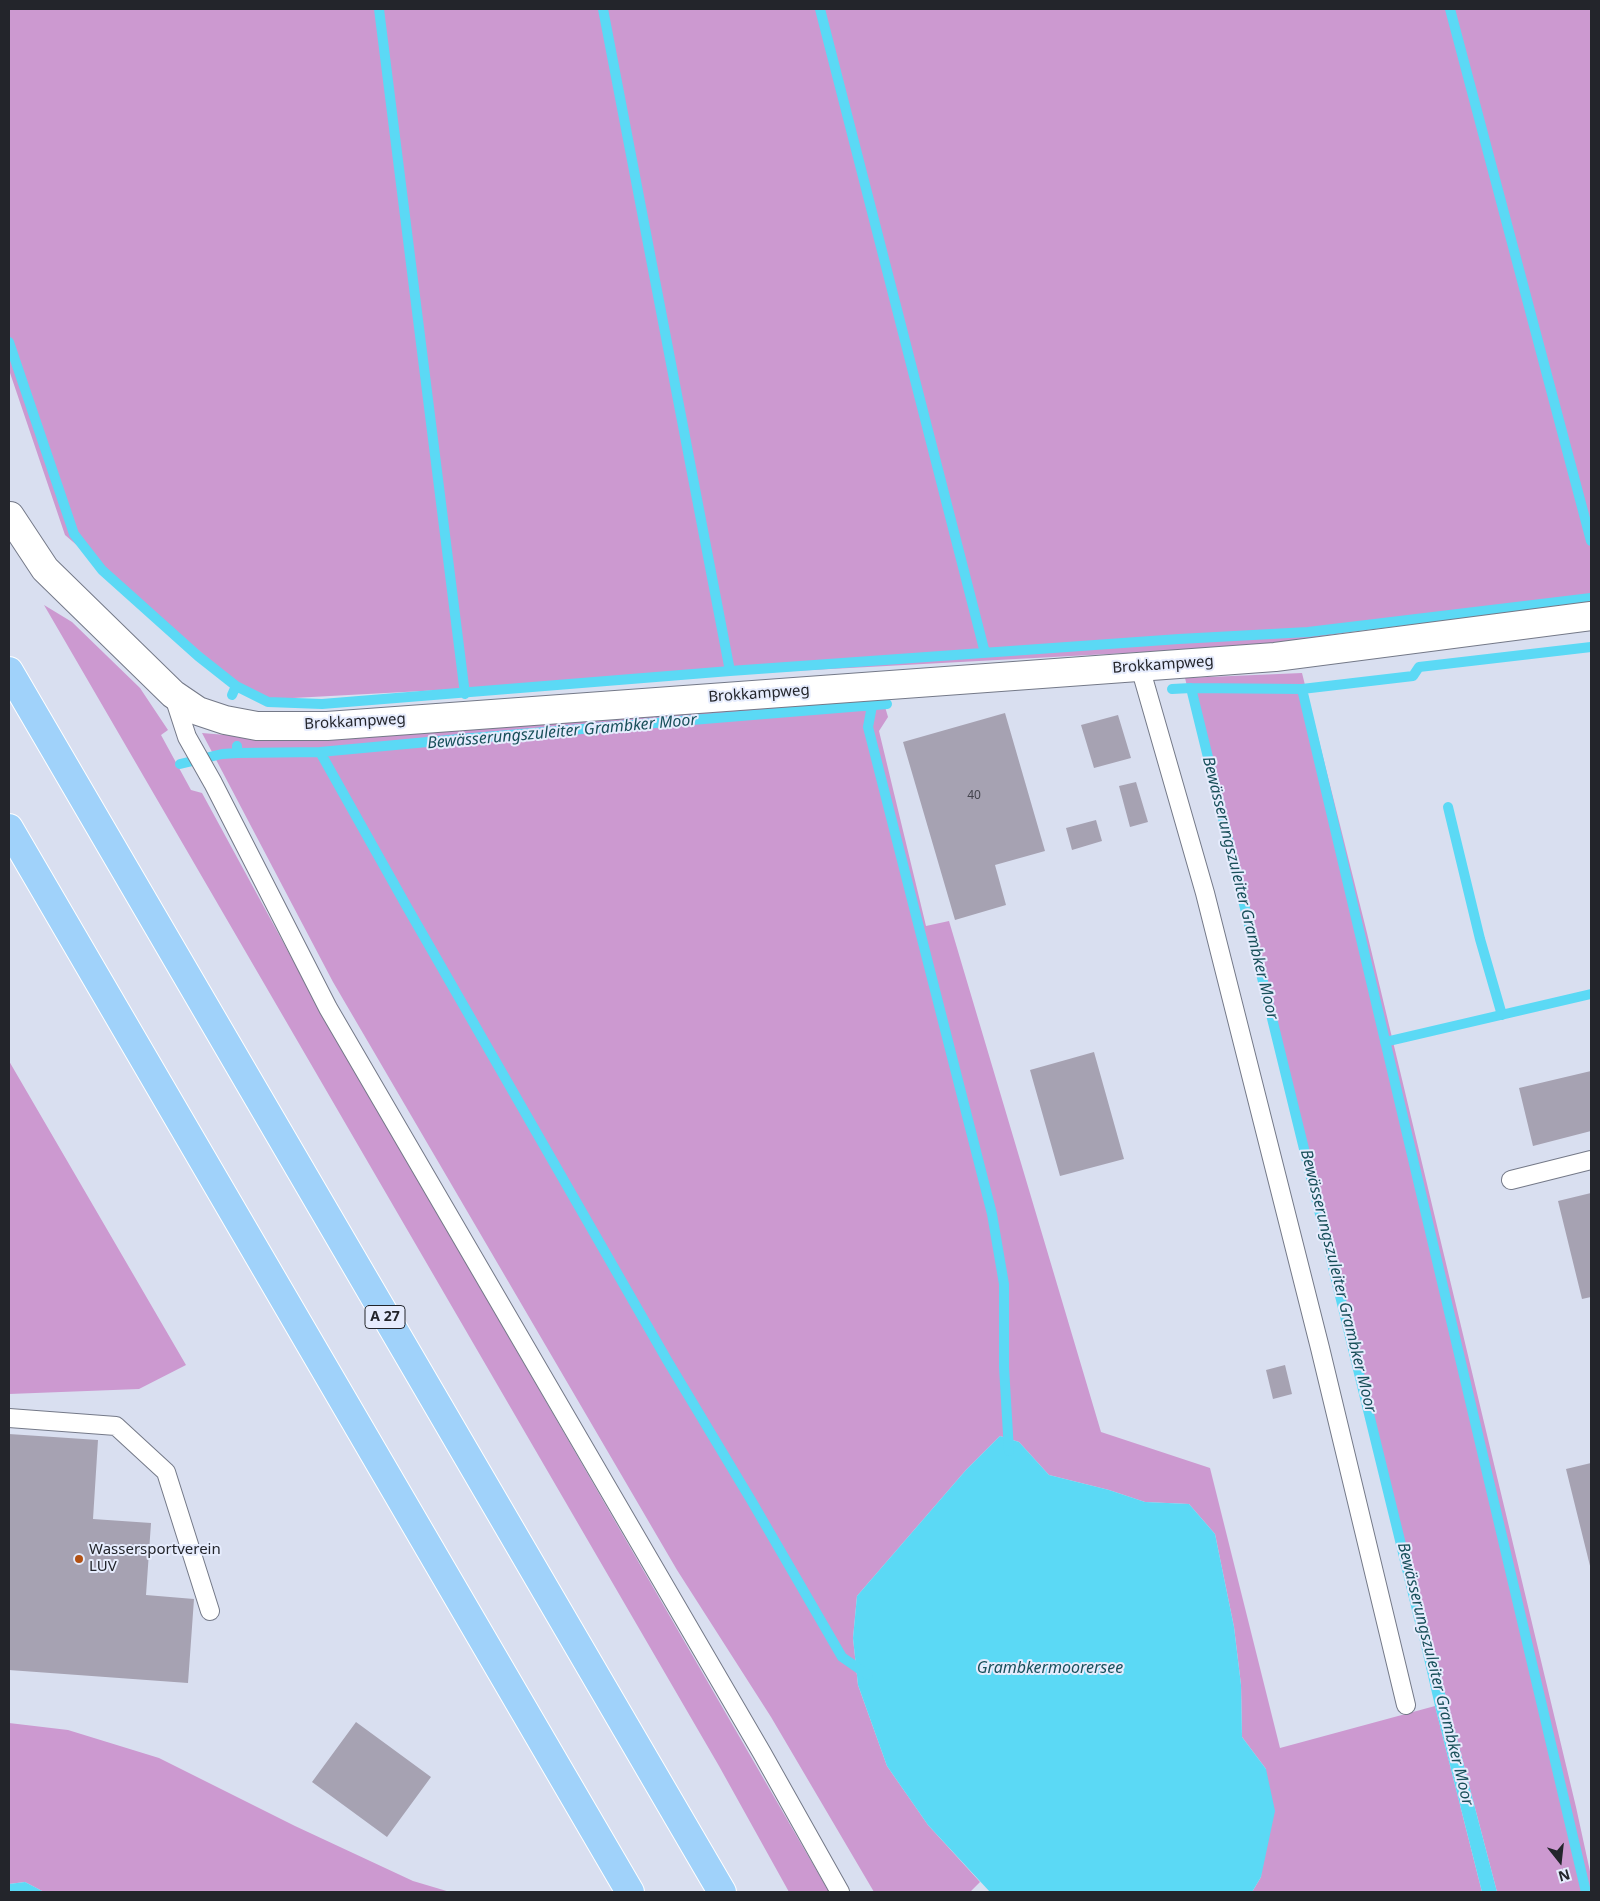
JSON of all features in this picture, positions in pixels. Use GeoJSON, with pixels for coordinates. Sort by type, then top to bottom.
{"type":"FeatureCollection","features":[{"type":"Feature","properties":{"kind":"highway","name":"A 27"},"geometry":{"type":"LineString","coordinates":[[9,671],[309,1188],[722,1892]]}},
{"type":"Feature","properties":{"kind":"highway"},"geometry":{"type":"LineString","coordinates":[[9,828],[630,1892]]}},
{"type":"Feature","properties":{"kind":"street","name":"Brokkampweg"},"geometry":{"type":"LineString","coordinates":[[9,517],[45,569],[173,694],[198,711],[225,720],[257,726],[327,726],[1275,657],[1591,616]]}},
{"type":"Feature","properties":{"kind":"lane"},"geometry":{"type":"LineString","coordinates":[[1140,667],[1205,893],[1320,1348],[1406,1705]]}},
{"type":"Feature","properties":{"kind":"lane"},"geometry":{"type":"LineString","coordinates":[[173,694],[187,737],[213,783],[328,1008],[683,1616],[840,1892]]}},
{"type":"Feature","properties":{"kind":"lane"},"geometry":{"type":"LineString","coordinates":[[1511,1180],[1591,1160]]}},
{"type":"Feature","properties":{"kind":"lane"},"geometry":{"type":"LineString","coordinates":[[9,1418],[116,1426],[166,1472],[210,1611]]}},
{"type":"Feature","properties":{"kind":"shaded area"},"geometry":{"type":"Polygon","coordinates":[[[9,9],[1591,9],[1591,595],[1257,646],[256,700],[65,535],[9,370],[9,9]]]}},
{"type":"Feature","properties":{"kind":"shaded area"},"geometry":{"type":"Polygon","coordinates":[[[44,605],[72,622],[140,688],[168,730],[161,735],[191,790],[202,793],[320,1010],[829,1892],[789,1892],[719,1766],[44,605]]]}},
{"type":"Feature","properties":{"kind":"shaded area"},"geometry":{"type":"Polygon","coordinates":[[[1302,673],[1367,933],[1576,1807],[1591,1876],[1591,1892],[1497,1892],[1423,1609],[1413,1611],[1185,678],[1302,673]]]}},
{"type":"Feature","properties":{"kind":"shaded area"},"geometry":{"type":"Polygon","coordinates":[[[881,693],[888,717],[879,731],[926,926],[949,921],[1101,1432],[1210,1468],[1280,1748],[1435,1706],[1482,1892],[1252,1892],[1261,1877],[1266,1769],[1242,1737],[1241,1685],[1234,1627],[1215,1534],[1189,1504],[1145,1502],[1109,1490],[1049,1475],[1019,1442],[1000,1436],[966,1470],[857,1596],[853,1638],[858,1685],[887,1766],[928,1825],[980,1882],[970,1892],[874,1892],[771,1717],[677,1570],[333,982],[202,733],[286,740],[881,693]]]}},
{"type":"Feature","properties":{"kind":"shaded area"},"geometry":{"type":"Polygon","coordinates":[[[9,1061],[186,1365],[139,1389],[9,1394],[9,1061]]]}},
{"type":"Feature","properties":{"kind":"shaded area"},"geometry":{"type":"Polygon","coordinates":[[[9,1723],[68,1730],[159,1758],[295,1826],[413,1881],[450,1892],[44,1892],[25,1882],[9,1884],[9,1723]]]}},
{"type":"Feature","properties":{"kind":"water","name":"Grambkermoorersee"},"geometry":{"type":"Polygon","coordinates":[[[1000,1436],[1019,1442],[1049,1475],[1109,1490],[1145,1502],[1189,1504],[1215,1534],[1234,1627],[1241,1685],[1242,1737],[1266,1769],[1275,1811],[1261,1877],[1252,1892],[990,1892],[928,1825],[887,1766],[858,1685],[853,1638],[857,1596],[966,1470],[1000,1436]]]}},
{"type":"Feature","properties":{"kind":"water"},"geometry":{"type":"Polygon","coordinates":[[[1423,1609],[1497,1892],[1482,1892],[1413,1611],[1423,1609]]]}},
{"type":"Feature","properties":{"kind":"water"},"geometry":{"type":"Polygon","coordinates":[[[25,1882],[44,1892],[9,1892],[9,1884],[25,1882]]]}},
{"type":"Feature","properties":{"kind":"building"},"geometry":{"type":"Polygon","coordinates":[[[1005,713],[1045,851],[995,865],[1006,905],[955,920],[903,742],[1005,713]]]}},
{"type":"Feature","properties":{"kind":"building"},"geometry":{"type":"Polygon","coordinates":[[[1118,715],[1131,758],[1094,768],[1081,725],[1118,715]]]}},
{"type":"Feature","properties":{"kind":"building"},"geometry":{"type":"Polygon","coordinates":[[[1136,782],[1148,822],[1130,827],[1119,786],[1136,782]]]}},
{"type":"Feature","properties":{"kind":"building"},"geometry":{"type":"Polygon","coordinates":[[[1096,820],[1102,841],[1072,850],[1066,828],[1096,820]]]}},
{"type":"Feature","properties":{"kind":"building"},"geometry":{"type":"Polygon","coordinates":[[[1094,1052],[1124,1159],[1060,1176],[1030,1070],[1094,1052]]]}},
{"type":"Feature","properties":{"kind":"building"},"geometry":{"type":"Polygon","coordinates":[[[1591,1071],[1591,1131],[1533,1146],[1519,1088],[1591,1071]]]}},
{"type":"Feature","properties":{"kind":"building"},"geometry":{"type":"Polygon","coordinates":[[[1591,1193],[1591,1297],[1582,1299],[1558,1201],[1591,1193]]]}},
{"type":"Feature","properties":{"kind":"building"},"geometry":{"type":"Polygon","coordinates":[[[1285,1365],[1292,1394],[1273,1399],[1266,1370],[1285,1365]]]}},
{"type":"Feature","properties":{"kind":"building","name":"Wassersportverein LUV"},"geometry":{"type":"Polygon","coordinates":[[[9,1434],[98,1440],[93,1519],[151,1523],[146,1595],[194,1599],[188,1683],[9,1670],[9,1434]]]}},
{"type":"Feature","properties":{"kind":"building"},"geometry":{"type":"Polygon","coordinates":[[[1591,1463],[1591,1570],[1566,1469],[1591,1463]]]}},
{"type":"Feature","properties":{"kind":"building"},"geometry":{"type":"Polygon","coordinates":[[[356,1722],[431,1777],[387,1837],[312,1782],[356,1722]]]}},
{"type":"Feature","properties":{"kind":"waterway"},"geometry":{"type":"LineString","coordinates":[[379,9],[465,694]]}},
{"type":"Feature","properties":{"kind":"waterway"},"geometry":{"type":"LineString","coordinates":[[603,9],[730,671]]}},
{"type":"Feature","properties":{"kind":"waterway"},"geometry":{"type":"LineString","coordinates":[[820,9],[985,653]]}},
{"type":"Feature","properties":{"kind":"waterway"},"geometry":{"type":"LineString","coordinates":[[1450,9],[1591,541]]}},
{"type":"Feature","properties":{"kind":"waterway"},"geometry":{"type":"LineString","coordinates":[[9,342],[74,534],[102,570],[198,656],[236,686],[232,695]]}},
{"type":"Feature","properties":{"kind":"waterway"},"geometry":{"type":"LineString","coordinates":[[236,686],[268,702],[322,704],[730,671],[1179,639],[1308,632],[1591,598]]}},
{"type":"Feature","properties":{"kind":"waterway"},"geometry":{"type":"LineString","coordinates":[[1191,688],[1302,689],[1413,676],[1419,667],[1591,647]]}},
{"type":"Feature","properties":{"kind":"waterway","name":"Bewässerungszuleiter Grambker Moor"},"geometry":{"type":"LineString","coordinates":[[1172,689],[1191,688],[1420,1622]]}},
{"type":"Feature","properties":{"kind":"waterway"},"geometry":{"type":"LineString","coordinates":[[1302,689],[1586,1892]]}},
{"type":"Feature","properties":{"kind":"waterway","name":"Bewässerungszuleiter Grambker Moor"},"geometry":{"type":"LineString","coordinates":[[237,753],[320,752],[887,704]]}},
{"type":"Feature","properties":{"kind":"waterway"},"geometry":{"type":"LineString","coordinates":[[872,706],[868,727],[992,1214],[1004,1284],[1004,1367],[1009,1451]]}},
{"type":"Feature","properties":{"kind":"waterway"},"geometry":{"type":"LineString","coordinates":[[180,764],[222,754],[237,753],[237,746]]}},
{"type":"Feature","properties":{"kind":"waterway"},"geometry":{"type":"LineString","coordinates":[[320,752],[667,1360],[842,1657],[868,1675]]}},
{"type":"Feature","properties":{"kind":"waterway"},"geometry":{"type":"LineString","coordinates":[[1448,807],[1480,939],[1502,1015]]}},
{"type":"Feature","properties":{"kind":"waterway"},"geometry":{"type":"LineString","coordinates":[[1385,1042],[1591,994]]}},
{"type":"Feature","properties":{"kind":"place","name":"Wassersportverein LUV"},"geometry":{"type":"Point","coordinates":[79,1559]}}]}
